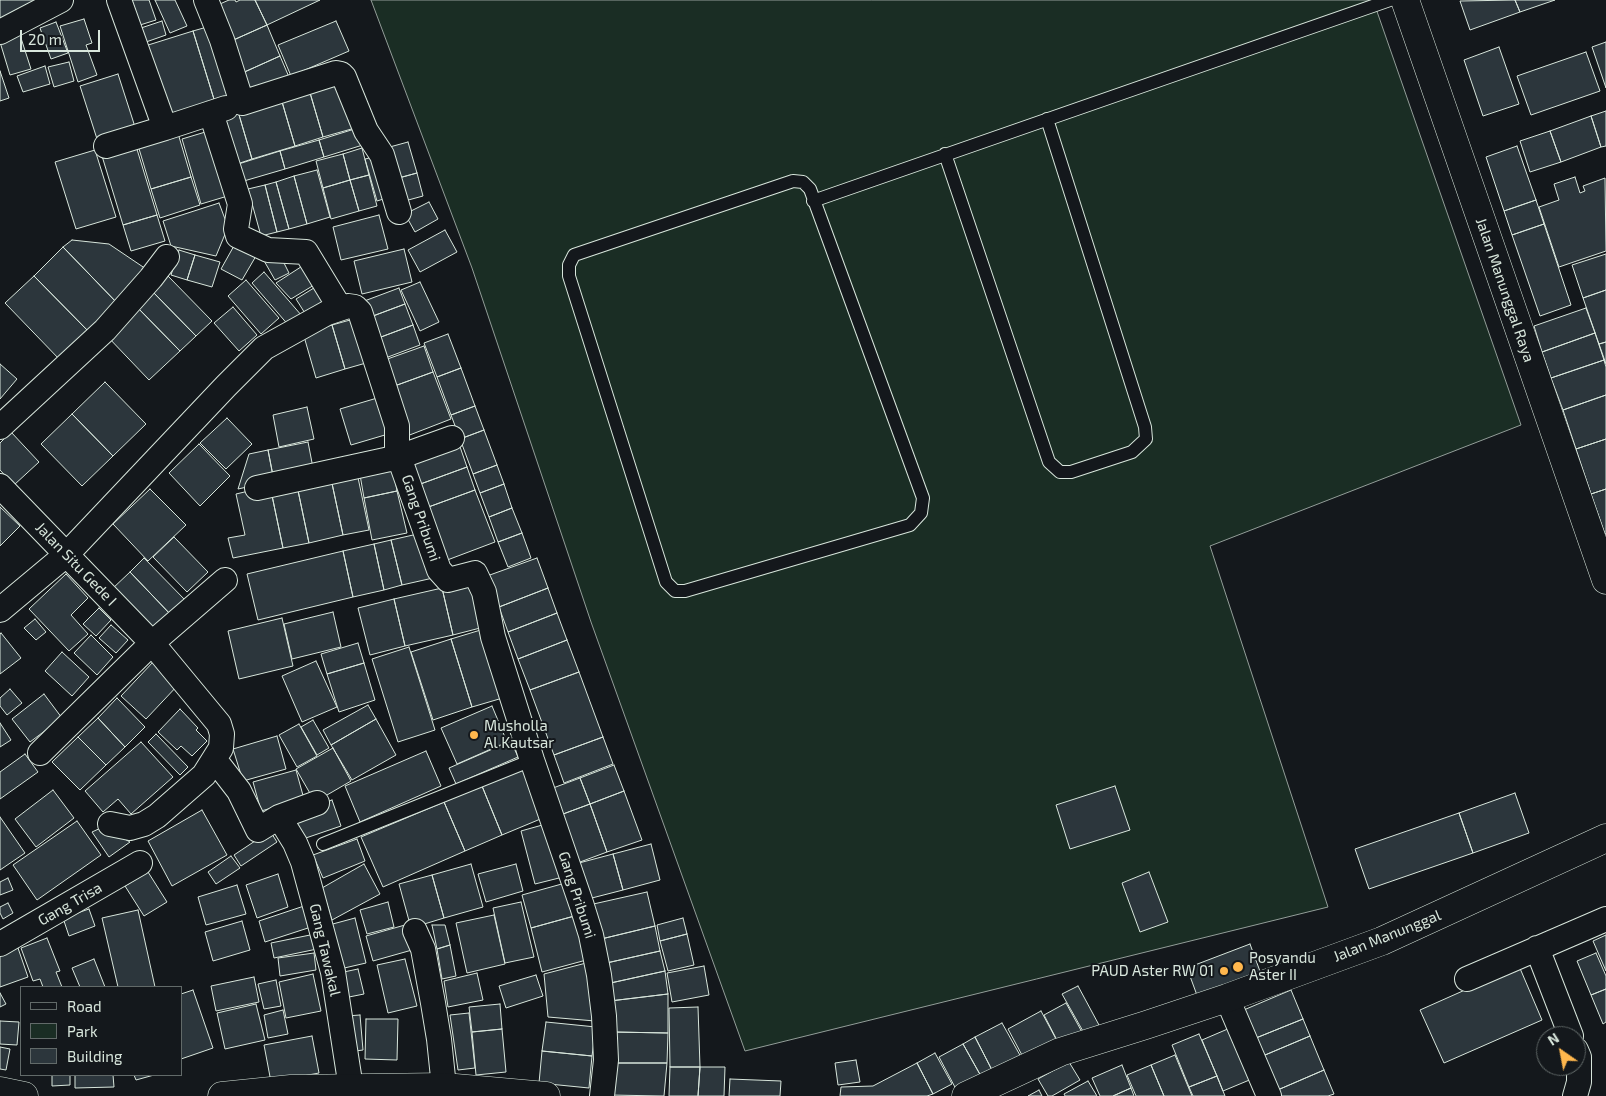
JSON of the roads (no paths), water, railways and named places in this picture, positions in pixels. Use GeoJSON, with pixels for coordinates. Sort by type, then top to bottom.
{"type":"FeatureCollection","features":[{"type":"Feature","properties":{"kind":"street"},"geometry":{"type":"LineString","coordinates":[[0,32],[61,0]]}},
{"type":"Feature","properties":{"kind":"street"},"geometry":{"type":"LineString","coordinates":[[119,0],[165,128]]}},
{"type":"Feature","properties":{"kind":"street"},"geometry":{"type":"LineString","coordinates":[[206,0],[222,40],[242,103]]}},
{"type":"Feature","properties":{"kind":"street","name":"Jalan Manunggal Raya"},"geometry":{"type":"LineString","coordinates":[[1405,0],[1606,580]]}},
{"type":"Feature","properties":{"kind":"street"},"geometry":{"type":"LineString","coordinates":[[106,146],[336,73],[341,74],[344,77],[366,130],[382,155],[399,212]]}},
{"type":"Feature","properties":{"kind":"street"},"geometry":{"type":"LineString","coordinates":[[0,610],[67,554],[264,348],[327,313],[340,308],[306,252],[268,250],[238,236],[236,229],[240,204],[211,113]]}},
{"type":"Feature","properties":{"kind":"street"},"geometry":{"type":"LineString","coordinates":[[0,427],[105,330],[167,258]]}},
{"type":"Feature","properties":{"kind":"street","name":"Gang Pribumi"},"geometry":{"type":"LineString","coordinates":[[340,308],[355,307],[360,312],[397,426],[399,457],[441,574],[448,580],[475,573],[484,592],[493,637],[532,760],[582,906],[599,975],[604,1016],[606,1060],[602,1096]]}},
{"type":"Feature","properties":{"kind":"street"},"geometry":{"type":"LineString","coordinates":[[257,488],[399,457],[452,438]]}},
{"type":"Feature","properties":{"kind":"street","name":"Jalan Situ Gede I"},"geometry":{"type":"LineString","coordinates":[[0,486],[152,643],[219,724],[222,734],[221,748],[204,775],[144,824],[130,828],[110,824]]}},
{"type":"Feature","properties":{"kind":"street"},"geometry":{"type":"LineString","coordinates":[[40,753],[152,643],[225,580]]}},
{"type":"Feature","properties":{"kind":"street"},"geometry":{"type":"LineString","coordinates":[[215,760],[239,791],[258,830],[279,818],[317,804]]}},
{"type":"Feature","properties":{"kind":"street","name":"Gang Tawakal"},"geometry":{"type":"LineString","coordinates":[[279,818],[295,843],[303,862],[366,1090]]}},
{"type":"Feature","properties":{"kind":"street","name":"Jalan Manunggal"},"geometry":{"type":"LineString","coordinates":[[966,1096],[1060,1052],[1146,1026],[1382,941],[1606,838]]}},
{"type":"Feature","properties":{"kind":"street","name":"Gang Trisa"},"geometry":{"type":"LineString","coordinates":[[0,944],[140,863]]}},
{"type":"Feature","properties":{"kind":"street"},"geometry":{"type":"LineString","coordinates":[[1466,980],[1606,919]]}},
{"type":"Feature","properties":{"kind":"street"},"geometry":{"type":"LineString","coordinates":[[415,931],[423,949],[440,1040],[444,1087]]}},
{"type":"Feature","properties":{"kind":"street"},"geometry":{"type":"LineString","coordinates":[[1537,948],[1566,1026]]}},
{"type":"Feature","properties":{"kind":"street"},"geometry":{"type":"LineString","coordinates":[[1227,998],[1269,1096]]}},
{"type":"Feature","properties":{"kind":"street"},"geometry":{"type":"LineString","coordinates":[[1575,1096],[1579,1076]]}},
{"type":"Feature","properties":{"kind":"street"},"geometry":{"type":"LineString","coordinates":[[222,1096],[292,1089],[366,1090],[444,1087],[546,1096]]}},
{"type":"Feature","properties":{"kind":"street"},"geometry":{"type":"LineString","coordinates":[[0,1091],[24,1096]]}},
{"type":"Feature","properties":{"kind":"lane"},"geometry":{"type":"LineString","coordinates":[[813,201],[1390,0]]}},
{"type":"Feature","properties":{"kind":"lane"},"geometry":{"type":"LineString","coordinates":[[945,154],[1050,462],[1060,472],[1071,472],[1132,452],[1146,439],[1145,427],[1047,119]]}},
{"type":"Feature","properties":{"kind":"lane"},"geometry":{"type":"LineString","coordinates":[[793,181],[802,182],[810,189],[813,201],[923,498],[921,513],[910,525],[685,591],[674,591],[666,582],[569,276],[568,265],[574,255],[793,181]]}},
{"type":"Feature","properties":{"kind":"lane"},"geometry":{"type":"LineString","coordinates":[[323,844],[532,760]]}},
{"type":"Feature","properties":{"kind":"place","name":"Musholla Al Kautsar"},"geometry":{"type":"Point","coordinates":[474,735]}},
{"type":"Feature","properties":{"kind":"place","name":"Posyandu Aster II"},"geometry":{"type":"Point","coordinates":[1238,967]}},
{"type":"Feature","properties":{"kind":"place","name":"PAUD Aster RW 01"},"geometry":{"type":"Point","coordinates":[1224,971]}}]}
